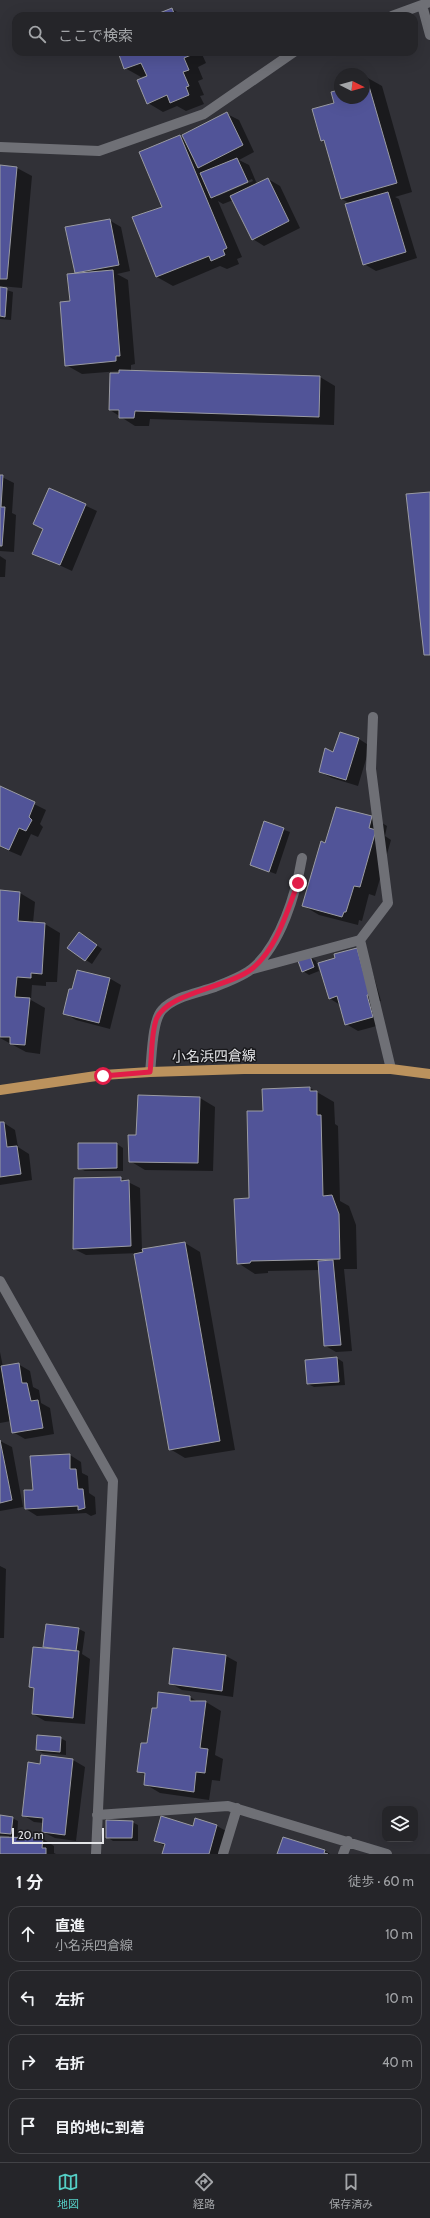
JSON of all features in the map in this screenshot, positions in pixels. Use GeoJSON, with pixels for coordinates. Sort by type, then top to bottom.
{"type":"FeatureCollection","features":[{"type":"Feature","properties":{"kind":"main road","name":"小名浜四倉線"},"geometry":{"type":"LineString","coordinates":[[0,1090],[103,1076],[150,1072],[244,1069],[391,1069],[430,1074]]}},
{"type":"Feature","properties":{"kind":"street"},"geometry":{"type":"LineString","coordinates":[[402,12],[426,3],[430,35]]}},
{"type":"Feature","properties":{"kind":"street"},"geometry":{"type":"LineString","coordinates":[[0,147],[99,151],[204,114],[288,56]]}},
{"type":"Feature","properties":{"kind":"street"},"geometry":{"type":"LineString","coordinates":[[150,1072],[156,1021],[162,1010],[174,1000],[223,984],[252,969],[360,940],[388,903],[371,769],[373,717]]}},
{"type":"Feature","properties":{"kind":"street"},"geometry":{"type":"LineString","coordinates":[[252,969],[268,952],[287,911],[298,883],[302,858]]}},
{"type":"Feature","properties":{"kind":"street"},"geometry":{"type":"LineString","coordinates":[[360,940],[391,1069]]}},
{"type":"Feature","properties":{"kind":"street"},"geometry":{"type":"LineString","coordinates":[[0,1281],[4,1295],[113,1481],[96,1854]]}},
{"type":"Feature","properties":{"kind":"street"},"geometry":{"type":"LineString","coordinates":[[97,1815],[228,1806],[387,1854]]}},
{"type":"Feature","properties":{"kind":"street"},"geometry":{"type":"LineString","coordinates":[[223,1854],[237,1808]]}},
{"type":"Feature","properties":{"kind":"street"},"geometry":{"type":"LineString","coordinates":[[344,1854],[348,1841]]}},
{"type":"Feature","properties":{"kind":"building"},"geometry":{"type":"Polygon","coordinates":[[[172,8],[174,12],[162,12],[172,8]]]}},
{"type":"Feature","properties":{"kind":"building"},"geometry":{"type":"Polygon","coordinates":[[[119,56],[189,56],[184,58],[189,70],[183,72],[189,86],[186,87],[189,95],[170,103],[167,95],[147,104],[137,80],[147,76],[141,63],[124,69],[119,56]]]}},
{"type":"Feature","properties":{"kind":"building"},"geometry":{"type":"Polygon","coordinates":[[[370,90],[397,183],[341,199],[324,140],[321,141],[312,109],[334,103],[370,104],[370,90]]]}},
{"type":"Feature","properties":{"kind":"building"},"geometry":{"type":"Polygon","coordinates":[[[334,91],[334,103],[331,92],[334,91]]]}},
{"type":"Feature","properties":{"kind":"building"},"geometry":{"type":"Polygon","coordinates":[[[227,112],[243,145],[198,168],[182,135],[227,112]]]}},
{"type":"Feature","properties":{"kind":"building"},"geometry":{"type":"Polygon","coordinates":[[[180,135],[227,248],[223,250],[225,255],[211,261],[209,256],[156,277],[132,217],[162,207],[139,152],[180,135]]]}},
{"type":"Feature","properties":{"kind":"building"},"geometry":{"type":"Polygon","coordinates":[[[237,158],[248,182],[211,198],[200,173],[237,158]]]}},
{"type":"Feature","properties":{"kind":"building"},"geometry":{"type":"Polygon","coordinates":[[[0,165],[17,167],[7,279],[0,279],[0,165]]]}},
{"type":"Feature","properties":{"kind":"building"},"geometry":{"type":"Polygon","coordinates":[[[268,178],[289,221],[252,240],[230,196],[268,178]]]}},
{"type":"Feature","properties":{"kind":"building"},"geometry":{"type":"Polygon","coordinates":[[[388,192],[406,252],[363,265],[345,204],[388,192]]]}},
{"type":"Feature","properties":{"kind":"building"},"geometry":{"type":"Polygon","coordinates":[[[110,219],[119,265],[75,273],[65,227],[110,219]]]}},
{"type":"Feature","properties":{"kind":"building"},"geometry":{"type":"Polygon","coordinates":[[[113,270],[120,356],[116,356],[116,361],[65,366],[60,302],[70,301],[67,274],[113,270]]]}},
{"type":"Feature","properties":{"kind":"building"},"geometry":{"type":"Polygon","coordinates":[[[0,287],[7,288],[5,317],[0,316],[0,287]]]}},
{"type":"Feature","properties":{"kind":"building"},"geometry":{"type":"Polygon","coordinates":[[[119,370],[320,376],[319,417],[135,411],[134,418],[119,418],[119,410],[109,410],[110,373],[119,373],[119,370]]]}},
{"type":"Feature","properties":{"kind":"building"},"geometry":{"type":"Polygon","coordinates":[[[0,475],[3,475],[1,507],[5,507],[2,546],[0,546],[0,475]]]}},
{"type":"Feature","properties":{"kind":"building"},"geometry":{"type":"Polygon","coordinates":[[[49,488],[86,504],[60,565],[32,554],[43,529],[33,524],[49,488]]]}},
{"type":"Feature","properties":{"kind":"building"},"geometry":{"type":"Polygon","coordinates":[[[430,492],[430,655],[424,655],[406,494],[430,492]]]}},
{"type":"Feature","properties":{"kind":"building"},"geometry":{"type":"Polygon","coordinates":[[[340,732],[359,738],[346,780],[319,772],[325,748],[333,752],[340,732]]]}},
{"type":"Feature","properties":{"kind":"building"},"geometry":{"type":"Polygon","coordinates":[[[0,786],[35,802],[29,817],[32,820],[26,831],[19,828],[9,850],[0,846],[0,786]]]}},
{"type":"Feature","properties":{"kind":"building"},"geometry":{"type":"Polygon","coordinates":[[[336,807],[372,816],[369,828],[376,830],[360,887],[354,886],[346,912],[344,912],[342,917],[302,906],[321,841],[325,843],[336,807]]]}},
{"type":"Feature","properties":{"kind":"building"},"geometry":{"type":"Polygon","coordinates":[[[264,821],[284,828],[269,872],[250,865],[264,821]]]}},
{"type":"Feature","properties":{"kind":"building"},"geometry":{"type":"Polygon","coordinates":[[[0,890],[20,892],[18,921],[45,923],[42,974],[31,973],[31,978],[17,977],[15,997],[30,998],[25,1045],[10,1044],[10,1037],[0,1037],[0,890]]]}},
{"type":"Feature","properties":{"kind":"building"},"geometry":{"type":"Polygon","coordinates":[[[79,932],[97,945],[85,961],[67,948],[79,932]]]}},
{"type":"Feature","properties":{"kind":"building"},"geometry":{"type":"Polygon","coordinates":[[[357,948],[370,995],[367,995],[373,1017],[345,1025],[337,996],[329,999],[318,963],[335,958],[334,954],[357,948]]]}},
{"type":"Feature","properties":{"kind":"building"},"geometry":{"type":"Polygon","coordinates":[[[310,956],[314,967],[302,972],[298,961],[310,956]]]}},
{"type":"Feature","properties":{"kind":"building"},"geometry":{"type":"Polygon","coordinates":[[[77,970],[110,978],[99,1023],[63,1014],[69,989],[72,989],[77,970]]]}},
{"type":"Feature","properties":{"kind":"building"},"geometry":{"type":"Polygon","coordinates":[[[310,1087],[310,1091],[317,1091],[317,1115],[321,1115],[323,1196],[332,1195],[339,1214],[340,1259],[251,1261],[250,1263],[237,1264],[234,1199],[249,1198],[247,1111],[263,1111],[262,1089],[310,1087]]]}},
{"type":"Feature","properties":{"kind":"building"},"geometry":{"type":"Polygon","coordinates":[[[138,1095],[200,1097],[198,1163],[129,1162],[128,1135],[136,1135],[138,1095]]]}},
{"type":"Feature","properties":{"kind":"building"},"geometry":{"type":"Polygon","coordinates":[[[0,1122],[4,1122],[7,1147],[17,1146],[21,1174],[0,1177],[0,1122]]]}},
{"type":"Feature","properties":{"kind":"building"},"geometry":{"type":"Polygon","coordinates":[[[78,1143],[117,1143],[117,1168],[78,1169],[78,1143]]]}},
{"type":"Feature","properties":{"kind":"building"},"geometry":{"type":"Polygon","coordinates":[[[121,1177],[121,1181],[129,1180],[131,1246],[73,1249],[74,1178],[121,1177]]]}},
{"type":"Feature","properties":{"kind":"building"},"geometry":{"type":"Polygon","coordinates":[[[185,1242],[220,1441],[169,1450],[134,1254],[143,1252],[142,1249],[185,1242]]]}},
{"type":"Feature","properties":{"kind":"building"},"geometry":{"type":"Polygon","coordinates":[[[333,1260],[341,1345],[324,1346],[318,1261],[333,1260]]]}},
{"type":"Feature","properties":{"kind":"building"},"geometry":{"type":"Polygon","coordinates":[[[337,1357],[339,1382],[307,1384],[305,1360],[337,1357]]]}},
{"type":"Feature","properties":{"kind":"building"},"geometry":{"type":"Polygon","coordinates":[[[19,1363],[22,1383],[27,1383],[31,1401],[38,1400],[43,1428],[12,1433],[1,1366],[19,1363]]]}},
{"type":"Feature","properties":{"kind":"building"},"geometry":{"type":"Polygon","coordinates":[[[0,1440],[12,1500],[0,1503],[0,1440]]]}},
{"type":"Feature","properties":{"kind":"building"},"geometry":{"type":"Polygon","coordinates":[[[70,1454],[70,1469],[76,1469],[78,1489],[83,1489],[85,1508],[78,1510],[78,1506],[25,1509],[24,1490],[33,1490],[30,1456],[70,1454]]]}},
{"type":"Feature","properties":{"kind":"building"},"geometry":{"type":"Polygon","coordinates":[[[46,1624],[79,1628],[76,1651],[43,1647],[46,1624]]]}},
{"type":"Feature","properties":{"kind":"building"},"geometry":{"type":"Polygon","coordinates":[[[33,1647],[79,1651],[73,1718],[32,1714],[34,1688],[29,1687],[33,1647]]]}},
{"type":"Feature","properties":{"kind":"building"},"geometry":{"type":"Polygon","coordinates":[[[173,1648],[226,1655],[222,1691],[169,1684],[173,1648]]]}},
{"type":"Feature","properties":{"kind":"building"},"geometry":{"type":"Polygon","coordinates":[[[158,1692],[190,1696],[190,1701],[206,1701],[200,1748],[208,1749],[205,1773],[196,1772],[194,1792],[144,1785],[145,1773],[137,1772],[141,1743],[147,1743],[152,1708],[157,1708],[158,1692]]]}},
{"type":"Feature","properties":{"kind":"building"},"geometry":{"type":"Polygon","coordinates":[[[37,1735],[61,1737],[60,1752],[36,1750],[37,1735]]]}},
{"type":"Feature","properties":{"kind":"building"},"geometry":{"type":"Polygon","coordinates":[[[41,1755],[73,1759],[65,1835],[42,1832],[43,1818],[22,1816],[28,1762],[40,1764],[41,1755]]]}},
{"type":"Feature","properties":{"kind":"building"},"geometry":{"type":"Polygon","coordinates":[[[0,1815],[13,1817],[11,1834],[0,1833],[0,1815]]]}},
{"type":"Feature","properties":{"kind":"building"},"geometry":{"type":"Polygon","coordinates":[[[161,1816],[193,1826],[195,1818],[217,1825],[209,1854],[162,1854],[165,1844],[154,1841],[161,1816]]]}},
{"type":"Feature","properties":{"kind":"building"},"geometry":{"type":"Polygon","coordinates":[[[106,1820],[133,1821],[132,1838],[106,1838],[106,1820]]]}},
{"type":"Feature","properties":{"kind":"building"},"geometry":{"type":"Polygon","coordinates":[[[0,1837],[43,1838],[42,1848],[46,1848],[46,1854],[0,1854],[0,1837]]]}},
{"type":"Feature","properties":{"kind":"building"},"geometry":{"type":"Polygon","coordinates":[[[283,1837],[325,1850],[324,1853],[328,1854],[277,1854],[283,1837]]]}},
{"type":"Feature","properties":{"kind":"route"},"geometry":{"type":"LineString","coordinates":[[103,1076],[150,1072],[156,1021],[162,1010],[174,1000],[223,984],[252,969],[268,952],[298,883]]}}]}
